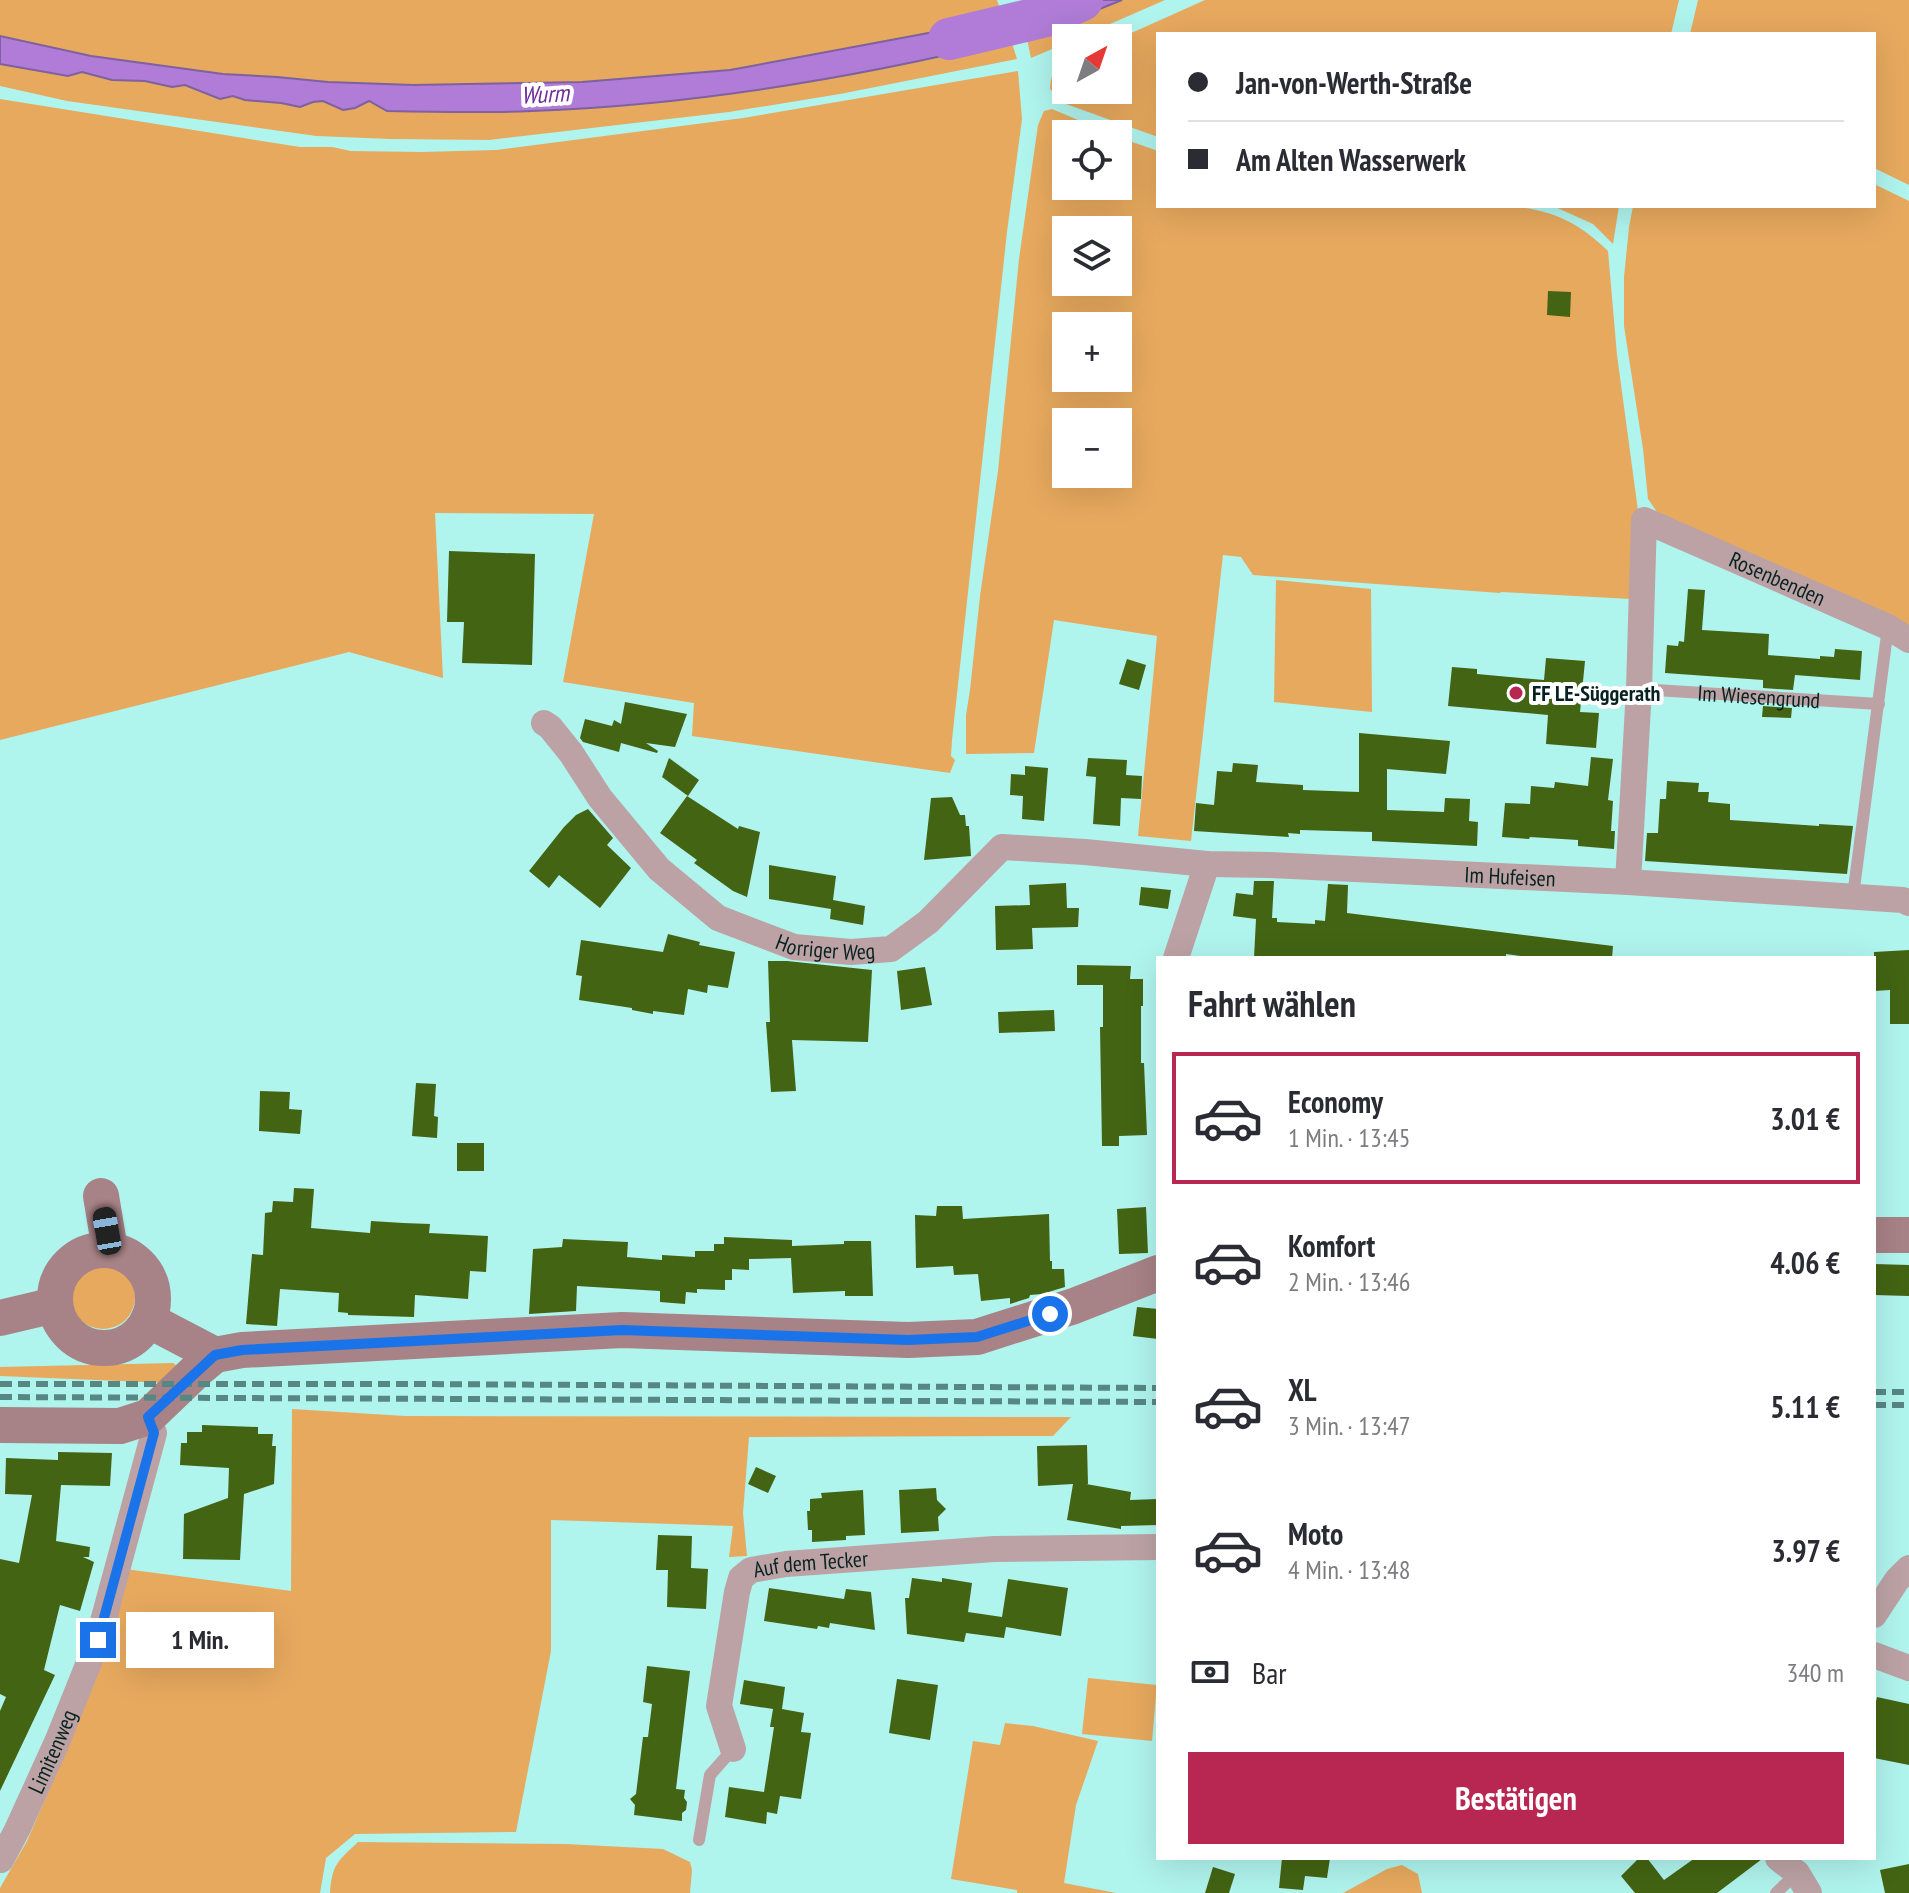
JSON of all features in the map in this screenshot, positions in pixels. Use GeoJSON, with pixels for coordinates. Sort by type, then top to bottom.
{"type":"FeatureCollection","features":[{"type":"Feature","properties":{"kind":"main road"},"geometry":{"type":"LineString","coordinates":[[101,1196],[110,1250]]}},
{"type":"Feature","properties":{"kind":"main road"},"geometry":{"type":"LineString","coordinates":[[1876,1235],[1909,1235]]}},
{"type":"Feature","properties":{"kind":"main road"},"geometry":{"type":"LineString","coordinates":[[110,1250],[125,1254],[146,1275],[153,1298],[148,1320],[127,1341],[112,1347],[87,1345],[74,1337],[60,1321],[55,1305],[57,1285],[62,1273],[73,1261],[93,1251],[110,1250]]}},
{"type":"Feature","properties":{"kind":"main road"},"geometry":{"type":"LineString","coordinates":[[0,1425],[120,1426],[148,1417],[206,1363],[242,1350],[622,1330],[908,1340],[977,1337],[1074,1306],[1156,1274]]}},
{"type":"Feature","properties":{"kind":"main road"},"geometry":{"type":"LineString","coordinates":[[0,1318],[55,1305]]}},
{"type":"Feature","properties":{"kind":"main road"},"geometry":{"type":"LineString","coordinates":[[148,1320],[206,1363]]}},
{"type":"Feature","properties":{"kind":"street","name":"Rosenbenden"},"geometry":{"type":"LineString","coordinates":[[1639,689],[1644,520],[1898,634]]}},
{"type":"Feature","properties":{"kind":"street"},"geometry":{"type":"LineString","coordinates":[[1628,882],[1639,689]]}},
{"type":"Feature","properties":{"kind":"street","name":"Horriger Weg"},"geometry":{"type":"LineString","coordinates":[[544,723],[571,753],[600,798],[659,869],[718,918],[794,947],[851,952],[891,949],[928,922],[1002,847],[1207,864]]}},
{"type":"Feature","properties":{"kind":"street"},"geometry":{"type":"LineString","coordinates":[[1177,956],[1207,864]]}},
{"type":"Feature","properties":{"kind":"street","name":"Im Hufeisen"},"geometry":{"type":"LineString","coordinates":[[1207,864],[1628,882],[1853,896],[1909,903]]}},
{"type":"Feature","properties":{"kind":"street","name":"Limitenweg"},"geometry":{"type":"LineString","coordinates":[[1,1860],[57,1742],[98,1640],[154,1433],[148,1417]]}},
{"type":"Feature","properties":{"kind":"street","name":"Auf dem Tecker"},"geometry":{"type":"LineString","coordinates":[[733,1749],[719,1706],[737,1592],[741,1578],[751,1570],[786,1564],[994,1549],[1156,1547]]}},
{"type":"Feature","properties":{"kind":"street"},"geometry":{"type":"LineString","coordinates":[[1876,1612],[1909,1568]]}},
{"type":"Feature","properties":{"kind":"street"},"geometry":{"type":"LineString","coordinates":[[1876,1656],[1909,1668]]}},
{"type":"Feature","properties":{"kind":"lane"},"geometry":{"type":"LineString","coordinates":[[1853,896],[1879,704],[1898,634]]}},
{"type":"Feature","properties":{"kind":"lane","name":"Im Wiesengrund"},"geometry":{"type":"LineString","coordinates":[[1639,689],[1879,704]]}},
{"type":"Feature","properties":{"kind":"lane","name":"Auf dem Tecker"},"geometry":{"type":"LineString","coordinates":[[699,1840],[710,1775],[733,1749]]}},
{"type":"Feature","properties":{"kind":"lane"},"geometry":{"type":"LineString","coordinates":[[1776,1893],[1797,1870]]}},
{"type":"Feature","properties":{"kind":"shaded area"},"geometry":{"type":"Polygon","coordinates":[[[0,0],[997,0],[1002,15],[966,26],[730,70],[582,82],[413,85],[223,74],[91,56],[0,36],[0,0]]]}},
{"type":"Feature","properties":{"kind":"shaded area"},"geometry":{"type":"Polygon","coordinates":[[[1122,0],[1165,0],[1110,24],[1062,24],[1122,0]]]}},
{"type":"Feature","properties":{"kind":"shaded area"},"geometry":{"type":"Polygon","coordinates":[[[1205,0],[1679,0],[1671,32],[1156,32],[1156,136],[1132,128],[1132,120],[1110,120],[1066,104],[1132,104],[1132,33],[1205,0]]]}},
{"type":"Feature","properties":{"kind":"shaded area"},"geometry":{"type":"Polygon","coordinates":[[[1698,0],[1909,0],[1909,185],[1876,169],[1876,32],[1690,32],[1698,0]]]}},
{"type":"Feature","properties":{"kind":"shaded area"},"geometry":{"type":"Polygon","coordinates":[[[1052,27],[1052,49],[1031,58],[1026,34],[1052,27]]]}},
{"type":"Feature","properties":{"kind":"shaded area"},"geometry":{"type":"Polygon","coordinates":[[[1011,40],[1017,59],[840,94],[729,112],[489,140],[316,136],[67,101],[0,86],[0,64],[68,76],[82,72],[112,80],[145,81],[172,87],[185,85],[220,99],[233,96],[300,107],[323,101],[354,108],[369,101],[387,111],[533,111],[711,96],[821,80],[1011,40]]]}},
{"type":"Feature","properties":{"kind":"shaded area"},"geometry":{"type":"Polygon","coordinates":[[[1018,71],[1022,119],[952,740],[951,756],[955,760],[950,773],[692,736],[694,703],[563,682],[594,514],[435,513],[443,678],[349,652],[0,740],[0,99],[300,147],[332,147],[351,151],[496,150],[743,118],[1018,71]]]}},
{"type":"Feature","properties":{"kind":"shaded area"},"geometry":{"type":"Polygon","coordinates":[[[1052,109],[1078,120],[1052,120],[1052,200],[1132,200],[1132,142],[1156,150],[1156,208],[1523,208],[1540,211],[1575,225],[1608,251],[1617,355],[1639,518],[1631,599],[1253,575],[1241,557],[1223,555],[1191,841],[1138,836],[1157,636],[1054,620],[1034,753],[966,754],[966,715],[998,471],[1019,259],[1038,125],[1044,111],[1052,109]]]}},
{"type":"Feature","properties":{"kind":"shaded area"},"geometry":{"type":"Polygon","coordinates":[[[1876,185],[1909,201],[1909,631],[1662,519],[1648,499],[1624,326],[1624,277],[1633,208],[1876,208],[1876,185]]]}},
{"type":"Feature","properties":{"kind":"shaded area"},"geometry":{"type":"Polygon","coordinates":[[[1557,208],[1619,208],[1613,244],[1593,224],[1557,208]]]}},
{"type":"Feature","properties":{"kind":"shaded area"},"geometry":{"type":"Polygon","coordinates":[[[1276,580],[1371,589],[1372,712],[1274,702],[1276,580]]]}},
{"type":"Feature","properties":{"kind":"shaded area"},"geometry":{"type":"Polygon","coordinates":[[[97,1265],[109,1265],[126,1274],[133,1285],[133,1309],[126,1320],[109,1329],[97,1329],[85,1324],[76,1315],[71,1303],[71,1291],[76,1279],[85,1270],[97,1265]]]}},
{"type":"Feature","properties":{"kind":"shaded area"},"geometry":{"type":"Polygon","coordinates":[[[173,1363],[181,1369],[168,1383],[0,1376],[0,1367],[173,1363]]]}},
{"type":"Feature","properties":{"kind":"shaded area"},"geometry":{"type":"Polygon","coordinates":[[[292,1409],[405,1416],[1071,1417],[1053,1436],[749,1437],[743,1513],[747,1556],[729,1557],[733,1526],[551,1520],[551,1651],[516,1832],[355,1834],[326,1858],[320,1893],[0,1893],[27,1841],[66,1751],[125,1569],[291,1591],[292,1409]]]}},
{"type":"Feature","properties":{"kind":"shaded area"},"geometry":{"type":"Polygon","coordinates":[[[1088,1678],[1156,1685],[1152,1741],[1082,1734],[1088,1678]]]}},
{"type":"Feature","properties":{"kind":"shaded area"},"geometry":{"type":"Polygon","coordinates":[[[1005,1723],[1098,1741],[1076,1805],[1064,1883],[1116,1893],[1017,1893],[1017,1890],[951,1879],[973,1741],[1000,1745],[1005,1723]]]}},
{"type":"Feature","properties":{"kind":"shaded area"},"geometry":{"type":"Polygon","coordinates":[[[358,1842],[566,1844],[663,1849],[690,1862],[690,1893],[330,1893],[337,1864],[358,1842]]]}},
{"type":"Feature","properties":{"kind":"shaded area"},"geometry":{"type":"Polygon","coordinates":[[[1402,1865],[1418,1874],[1422,1893],[1343,1893],[1387,1869],[1402,1865]]]}},
{"type":"Feature","properties":{"kind":"water"},"geometry":{"type":"Polygon","coordinates":[[[1050,0],[1122,0],[1062,24],[1052,24],[1052,27],[1026,34],[1021,12],[1050,0]]]}},
{"type":"Feature","properties":{"kind":"water"},"geometry":{"type":"Polygon","coordinates":[[[1002,15],[1011,40],[952,54],[773,88],[653,103],[532,111],[387,111],[369,101],[343,110],[323,101],[300,107],[233,96],[220,99],[185,85],[172,87],[145,81],[112,80],[82,72],[68,76],[0,64],[0,36],[91,56],[223,74],[413,85],[582,82],[730,70],[966,26],[1002,15]]]}},
{"type":"Feature","properties":{"kind":"building"},"geometry":{"type":"Polygon","coordinates":[[[1548,291],[1571,292],[1570,317],[1547,315],[1548,291]]]}},
{"type":"Feature","properties":{"kind":"building"},"geometry":{"type":"Polygon","coordinates":[[[449,551],[535,554],[532,665],[462,663],[464,622],[447,622],[449,551]]]}},
{"type":"Feature","properties":{"kind":"building"},"geometry":{"type":"Polygon","coordinates":[[[1688,589],[1705,590],[1702,630],[1769,634],[1768,655],[1820,659],[1820,656],[1834,657],[1835,649],[1862,651],[1860,680],[1795,675],[1793,690],[1763,688],[1763,680],[1665,673],[1667,645],[1678,646],[1679,641],[1684,642],[1688,589]]]}},
{"type":"Feature","properties":{"kind":"building","name":"FF LE-Süggerath"},"geometry":{"type":"Polygon","coordinates":[[[1546,658],[1585,661],[1580,712],[1599,713],[1596,748],[1546,744],[1548,715],[1448,706],[1452,667],[1477,669],[1477,674],[1544,680],[1546,658]]]}},
{"type":"Feature","properties":{"kind":"building"},"geometry":{"type":"Polygon","coordinates":[[[1127,659],[1146,665],[1139,690],[1119,684],[1127,659]]]}},
{"type":"Feature","properties":{"kind":"building"},"geometry":{"type":"Polygon","coordinates":[[[625,702],[687,714],[675,747],[646,743],[657,753],[621,743],[619,752],[583,742],[580,738],[585,719],[612,726],[614,720],[621,724],[625,702]]]}},
{"type":"Feature","properties":{"kind":"building"},"geometry":{"type":"Polygon","coordinates":[[[1763,706],[1792,708],[1791,718],[1762,717],[1763,706]]]}},
{"type":"Feature","properties":{"kind":"building"},"geometry":{"type":"Polygon","coordinates":[[[1359,733],[1450,741],[1446,774],[1387,769],[1387,810],[1444,812],[1445,798],[1470,799],[1469,821],[1478,822],[1477,846],[1372,841],[1372,832],[1300,830],[1300,834],[1288,833],[1289,837],[1194,831],[1196,803],[1214,805],[1217,771],[1232,772],[1233,763],[1258,765],[1256,782],[1303,785],[1303,790],[1359,792],[1359,733]]]}},
{"type":"Feature","properties":{"kind":"building"},"geometry":{"type":"Polygon","coordinates":[[[1591,757],[1613,759],[1608,800],[1613,801],[1611,831],[1615,831],[1614,849],[1578,846],[1578,840],[1502,837],[1505,803],[1530,804],[1531,786],[1554,788],[1555,782],[1588,786],[1591,757]]]}},
{"type":"Feature","properties":{"kind":"building"},"geometry":{"type":"Polygon","coordinates":[[[669,758],[699,780],[688,796],[662,777],[669,758]]]}},
{"type":"Feature","properties":{"kind":"building"},"geometry":{"type":"Polygon","coordinates":[[[1088,758],[1127,760],[1126,775],[1142,776],[1141,799],[1121,798],[1120,826],[1093,824],[1096,777],[1086,776],[1088,758]]]}},
{"type":"Feature","properties":{"kind":"building"},"geometry":{"type":"Polygon","coordinates":[[[1025,766],[1048,768],[1044,821],[1022,819],[1023,796],[1010,795],[1011,774],[1025,775],[1025,766]]]}},
{"type":"Feature","properties":{"kind":"building"},"geometry":{"type":"Polygon","coordinates":[[[1667,781],[1699,783],[1698,792],[1709,792],[1708,802],[1730,804],[1730,820],[1853,826],[1847,874],[1645,861],[1647,833],[1658,833],[1660,799],[1666,799],[1667,781]]]}},
{"type":"Feature","properties":{"kind":"building"},"geometry":{"type":"Polygon","coordinates":[[[687,796],[738,829],[739,826],[760,832],[747,897],[733,891],[694,863],[697,860],[660,833],[687,796]]]}},
{"type":"Feature","properties":{"kind":"building"},"geometry":{"type":"Polygon","coordinates":[[[952,797],[960,815],[965,815],[966,826],[969,826],[971,856],[924,860],[931,798],[952,797]]]}},
{"type":"Feature","properties":{"kind":"building"},"geometry":{"type":"Polygon","coordinates":[[[588,809],[613,838],[607,845],[631,868],[600,908],[559,875],[549,888],[529,871],[564,827],[588,809]]]}},
{"type":"Feature","properties":{"kind":"building"},"geometry":{"type":"Polygon","coordinates":[[[769,865],[836,876],[833,900],[865,906],[863,925],[830,919],[831,909],[769,899],[769,865]]]}},
{"type":"Feature","properties":{"kind":"building"},"geometry":{"type":"Polygon","coordinates":[[[1254,881],[1274,881],[1272,918],[1277,918],[1277,922],[1315,924],[1315,920],[1325,921],[1328,884],[1348,885],[1347,913],[1613,946],[1612,956],[1254,956],[1256,919],[1233,916],[1236,893],[1253,895],[1254,881]]]}},
{"type":"Feature","properties":{"kind":"building"},"geometry":{"type":"Polygon","coordinates":[[[1066,883],[1067,908],[1079,908],[1078,927],[1032,928],[1033,949],[996,950],[995,906],[1030,905],[1029,885],[1066,883]]]}},
{"type":"Feature","properties":{"kind":"building"},"geometry":{"type":"Polygon","coordinates":[[[1141,887],[1171,890],[1168,909],[1139,905],[1141,887]]]}},
{"type":"Feature","properties":{"kind":"building"},"geometry":{"type":"Polygon","coordinates":[[[668,934],[700,942],[699,945],[735,952],[728,988],[708,985],[707,993],[688,989],[684,1015],[653,1011],[653,1014],[579,1000],[582,976],[576,975],[581,940],[663,952],[668,934]]]}},
{"type":"Feature","properties":{"kind":"building"},"geometry":{"type":"Polygon","coordinates":[[[1909,950],[1909,1024],[1890,1024],[1890,990],[1876,991],[1874,952],[1909,950]]]}},
{"type":"Feature","properties":{"kind":"building"},"geometry":{"type":"Polygon","coordinates":[[[768,961],[872,970],[868,1042],[792,1040],[796,1091],[771,1092],[766,1022],[770,1022],[768,961]]]}},
{"type":"Feature","properties":{"kind":"building"},"geometry":{"type":"Polygon","coordinates":[[[1077,965],[1131,966],[1130,979],[1143,979],[1141,1063],[1144,1063],[1147,1135],[1119,1136],[1119,1146],[1102,1146],[1100,1027],[1103,1027],[1103,985],[1077,985],[1077,965]]]}},
{"type":"Feature","properties":{"kind":"building"},"geometry":{"type":"Polygon","coordinates":[[[925,967],[932,1005],[901,1010],[897,971],[925,967]]]}},
{"type":"Feature","properties":{"kind":"building"},"geometry":{"type":"Polygon","coordinates":[[[1054,1010],[1055,1031],[999,1033],[998,1012],[1054,1010]]]}},
{"type":"Feature","properties":{"kind":"building"},"geometry":{"type":"Polygon","coordinates":[[[416,1083],[436,1084],[434,1116],[438,1117],[437,1138],[412,1136],[416,1083]]]}},
{"type":"Feature","properties":{"kind":"building"},"geometry":{"type":"Polygon","coordinates":[[[260,1091],[290,1092],[289,1109],[302,1110],[300,1134],[259,1131],[260,1091]]]}},
{"type":"Feature","properties":{"kind":"building"},"geometry":{"type":"Polygon","coordinates":[[[457,1143],[484,1143],[484,1171],[457,1171],[457,1143]]]}},
{"type":"Feature","properties":{"kind":"building"},"geometry":{"type":"Polygon","coordinates":[[[294,1188],[314,1189],[311,1228],[370,1233],[371,1221],[430,1224],[429,1233],[488,1236],[486,1272],[470,1271],[468,1299],[415,1295],[414,1317],[348,1315],[338,1312],[339,1293],[280,1289],[277,1326],[246,1324],[252,1254],[263,1255],[265,1213],[272,1212],[273,1201],[293,1202],[294,1188]]]}},
{"type":"Feature","properties":{"kind":"building"},"geometry":{"type":"Polygon","coordinates":[[[937,1206],[962,1206],[963,1219],[1049,1214],[1050,1261],[1052,1269],[1064,1269],[1065,1287],[1030,1295],[1010,1304],[1010,1298],[981,1301],[978,1274],[954,1275],[953,1266],[916,1268],[915,1215],[936,1216],[937,1206]]]}},
{"type":"Feature","properties":{"kind":"building"},"geometry":{"type":"Polygon","coordinates":[[[1146,1207],[1148,1253],[1119,1254],[1117,1209],[1146,1207]]]}},
{"type":"Feature","properties":{"kind":"building"},"geometry":{"type":"Polygon","coordinates":[[[724,1237],[792,1240],[792,1246],[871,1241],[873,1296],[845,1296],[845,1291],[793,1293],[791,1258],[749,1259],[749,1270],[732,1269],[732,1280],[725,1280],[725,1290],[697,1289],[697,1293],[686,1292],[685,1304],[660,1302],[660,1291],[577,1286],[576,1311],[529,1314],[533,1249],[562,1247],[563,1239],[628,1242],[627,1257],[662,1260],[662,1255],[695,1257],[695,1251],[714,1251],[714,1244],[724,1244],[724,1237]]]}},
{"type":"Feature","properties":{"kind":"building"},"geometry":{"type":"Polygon","coordinates":[[[1876,1264],[1909,1265],[1909,1296],[1876,1295],[1876,1264]]]}},
{"type":"Feature","properties":{"kind":"building"},"geometry":{"type":"Polygon","coordinates":[[[1137,1307],[1156,1309],[1156,1339],[1133,1336],[1137,1307]]]}},
{"type":"Feature","properties":{"kind":"building"},"geometry":{"type":"Polygon","coordinates":[[[202,1425],[258,1427],[258,1434],[273,1434],[272,1446],[276,1446],[274,1484],[244,1494],[240,1560],[183,1559],[184,1514],[228,1498],[229,1468],[180,1465],[181,1443],[187,1443],[187,1432],[202,1432],[202,1425]]]}},
{"type":"Feature","properties":{"kind":"building"},"geometry":{"type":"Polygon","coordinates":[[[1087,1445],[1086,1484],[1131,1492],[1130,1500],[1156,1499],[1156,1525],[1121,1526],[1121,1529],[1067,1520],[1073,1484],[1038,1486],[1037,1446],[1087,1445]]]}},
{"type":"Feature","properties":{"kind":"building"},"geometry":{"type":"Polygon","coordinates":[[[58,1452],[112,1453],[110,1486],[61,1485],[56,1541],[90,1547],[89,1557],[83,1557],[94,1562],[80,1611],[60,1605],[44,1670],[55,1675],[0,1791],[0,1711],[6,1697],[0,1694],[0,1559],[19,1563],[32,1495],[5,1494],[6,1458],[58,1460],[58,1452]]]}},
{"type":"Feature","properties":{"kind":"building"},"geometry":{"type":"Polygon","coordinates":[[[756,1467],[776,1476],[768,1493],[748,1484],[756,1467]]]}},
{"type":"Feature","properties":{"kind":"building"},"geometry":{"type":"Polygon","coordinates":[[[936,1488],[937,1500],[946,1509],[938,1517],[939,1531],[901,1533],[899,1490],[936,1488]]]}},
{"type":"Feature","properties":{"kind":"building"},"geometry":{"type":"Polygon","coordinates":[[[863,1490],[865,1535],[846,1536],[846,1540],[812,1542],[807,1511],[810,1511],[810,1499],[822,1498],[821,1493],[863,1490]]]}},
{"type":"Feature","properties":{"kind":"building"},"geometry":{"type":"Polygon","coordinates":[[[658,1535],[692,1536],[691,1568],[708,1569],[706,1609],[667,1607],[668,1570],[656,1570],[658,1535]]]}},
{"type":"Feature","properties":{"kind":"building"},"geometry":{"type":"Polygon","coordinates":[[[912,1578],[942,1582],[942,1578],[972,1583],[968,1612],[1002,1617],[1008,1579],[1068,1588],[1061,1636],[1006,1627],[1004,1638],[966,1633],[964,1642],[907,1634],[905,1598],[909,1598],[912,1578]]]}},
{"type":"Feature","properties":{"kind":"building"},"geometry":{"type":"Polygon","coordinates":[[[769,1588],[844,1599],[846,1589],[871,1592],[875,1630],[830,1623],[829,1628],[818,1626],[817,1629],[764,1621],[769,1588]]]}},
{"type":"Feature","properties":{"kind":"building"},"geometry":{"type":"Polygon","coordinates":[[[647,1666],[690,1671],[676,1789],[685,1790],[687,1802],[682,1821],[634,1815],[635,1805],[630,1799],[636,1794],[643,1737],[648,1737],[652,1704],[643,1702],[647,1666]]]}},
{"type":"Feature","properties":{"kind":"building"},"geometry":{"type":"Polygon","coordinates":[[[897,1679],[938,1685],[930,1740],[889,1733],[897,1679]]]}},
{"type":"Feature","properties":{"kind":"building"},"geometry":{"type":"Polygon","coordinates":[[[744,1680],[785,1687],[782,1709],[804,1713],[801,1732],[811,1733],[801,1799],[780,1796],[777,1814],[767,1812],[766,1824],[725,1817],[729,1787],[764,1792],[774,1727],[770,1727],[773,1709],[740,1704],[744,1680]]]}},
{"type":"Feature","properties":{"kind":"building"},"geometry":{"type":"Polygon","coordinates":[[[1877,1697],[1909,1704],[1909,1765],[1876,1758],[1877,1697]]]}},
{"type":"Feature","properties":{"kind":"building"},"geometry":{"type":"Polygon","coordinates":[[[1282,1860],[1330,1860],[1327,1878],[1305,1876],[1303,1890],[1279,1888],[1282,1860]]]}},
{"type":"Feature","properties":{"kind":"building"},"geometry":{"type":"Polygon","coordinates":[[[1637,1860],[1649,1860],[1664,1880],[1692,1860],[1761,1860],[1717,1893],[1635,1893],[1621,1876],[1637,1860]]]}},
{"type":"Feature","properties":{"kind":"building"},"geometry":{"type":"Polygon","coordinates":[[[1909,1864],[1909,1893],[1885,1893],[1880,1870],[1909,1864]]]}},
{"type":"Feature","properties":{"kind":"building"},"geometry":{"type":"Polygon","coordinates":[[[1213,1867],[1235,1874],[1229,1893],[1205,1893],[1213,1867]]]}},
{"type":"Feature","properties":{"kind":"waterway","name":"Wurm"},"geometry":{"type":"LineString","coordinates":[[949,39],[1046,16],[1082,0]]}},
{"type":"Feature","properties":{"kind":"railway"},"geometry":{"type":"LineString","coordinates":[[0,1384],[1156,1388]]}},
{"type":"Feature","properties":{"kind":"railway"},"geometry":{"type":"LineString","coordinates":[[1876,1392],[1909,1392]]}},
{"type":"Feature","properties":{"kind":"railway"},"geometry":{"type":"LineString","coordinates":[[0,1397],[1156,1402]]}},
{"type":"Feature","properties":{"kind":"railway"},"geometry":{"type":"LineString","coordinates":[[1876,1405],[1909,1405]]}},
{"type":"Feature","properties":{"kind":"place","name":"FF LE-Süggerath"},"geometry":{"type":"Point","coordinates":[1516,693]}},
{"type":"Feature","properties":{"kind":"route"},"geometry":{"type":"LineString","coordinates":[[98,1640],[154,1433],[148,1417],[215,1355],[242,1350],[622,1330],[908,1340],[977,1337],[1050,1314]]}}]}
